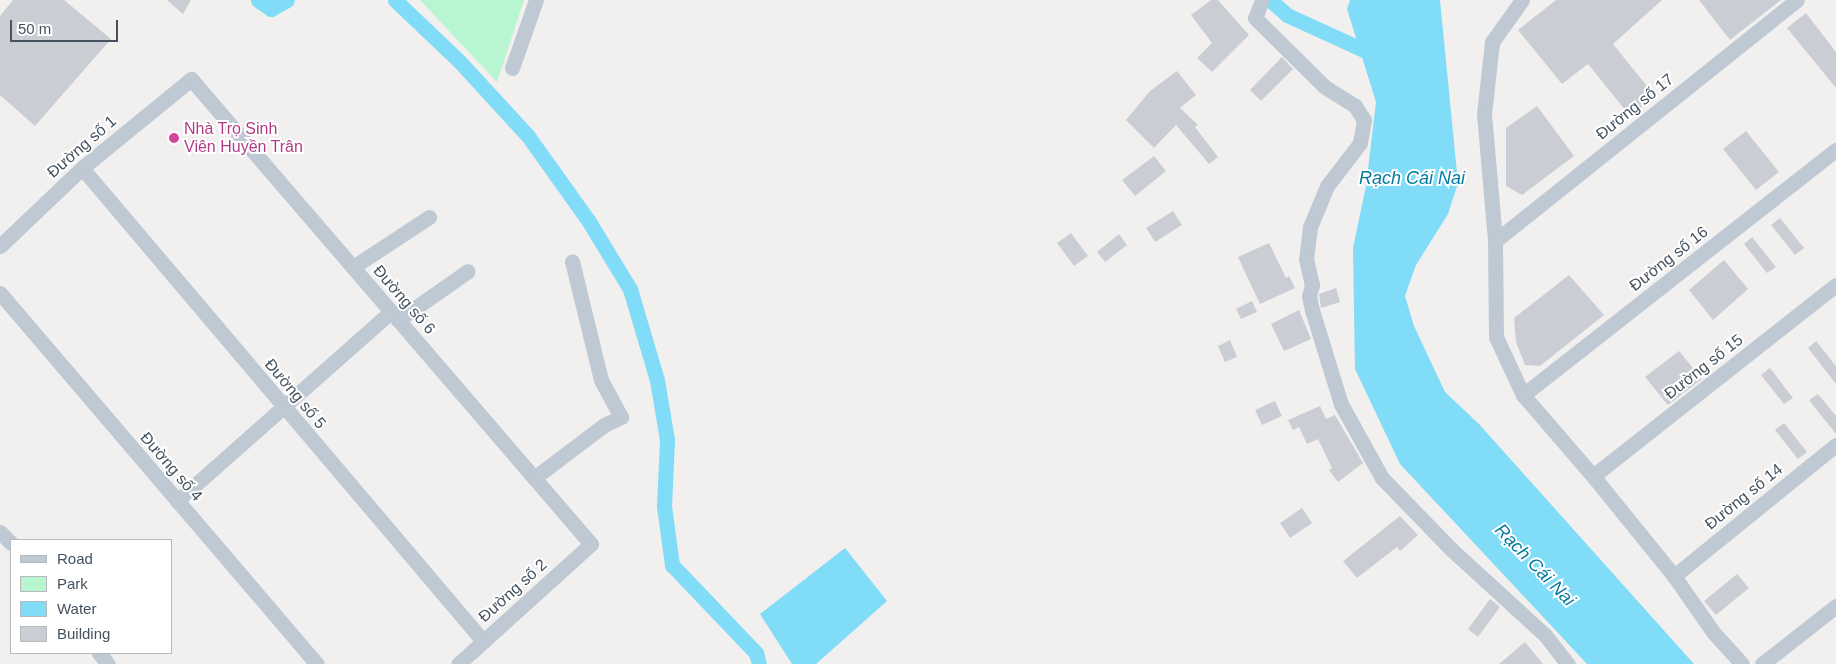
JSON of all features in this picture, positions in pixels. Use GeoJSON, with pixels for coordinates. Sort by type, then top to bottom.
{"type":"FeatureCollection","features":[{"type":"Feature","properties":{"kind":"street"},"geometry":{"type":"LineString","coordinates":[[512,68],[536,0]]}},
{"type":"Feature","properties":{"kind":"street"},"geometry":{"type":"LineString","coordinates":[[1522,0],[1492,42],[1484,114],[1495,241],[1496,337],[1523,395],[1593,476],[1674,576],[1712,632],[1742,664]]}},
{"type":"Feature","properties":{"kind":"street","name":"Đường số 17"},"geometry":{"type":"LineString","coordinates":[[1495,241],[1797,0]]}},
{"type":"Feature","properties":{"kind":"street"},"geometry":{"type":"LineString","coordinates":[[1260,5],[1255,18],[1325,87],[1355,106],[1364,120],[1355,151],[1327,186],[1310,227],[1306,258],[1312,285],[1312,310],[1341,404],[1382,478],[1452,550],[1544,635],[1568,664]]}},
{"type":"Feature","properties":{"kind":"street","name":"Đường số 1"},"geometry":{"type":"LineString","coordinates":[[0,246],[82,168],[191,79]]}},
{"type":"Feature","properties":{"kind":"street","name":"Đường số 6"},"geometry":{"type":"LineString","coordinates":[[191,79],[591,544]]}},
{"type":"Feature","properties":{"kind":"street","name":"Đường số 16"},"geometry":{"type":"LineString","coordinates":[[1523,395],[1836,150]]}},
{"type":"Feature","properties":{"kind":"street","name":"Đường số 5"},"geometry":{"type":"LineString","coordinates":[[82,168],[483,641]]}},
{"type":"Feature","properties":{"kind":"street"},"geometry":{"type":"LineString","coordinates":[[353,267],[429,217]]}},
{"type":"Feature","properties":{"kind":"street"},"geometry":{"type":"LineString","coordinates":[[534,478],[604,425],[621,418],[601,380],[572,261]]}},
{"type":"Feature","properties":{"kind":"street"},"geometry":{"type":"LineString","coordinates":[[177,501],[282,406],[395,316],[468,271]]}},
{"type":"Feature","properties":{"kind":"street","name":"Đường số 15"},"geometry":{"type":"LineString","coordinates":[[1593,476],[1836,285]]}},
{"type":"Feature","properties":{"kind":"street","name":"Đường số 4"},"geometry":{"type":"LineString","coordinates":[[0,293],[317,664]]}},
{"type":"Feature","properties":{"kind":"street","name":"Đường số 14"},"geometry":{"type":"LineString","coordinates":[[1674,576],[1836,445]]}},
{"type":"Feature","properties":{"kind":"street"},"geometry":{"type":"LineString","coordinates":[[0,532],[10,542]]}},
{"type":"Feature","properties":{"kind":"street","name":"Đường số 2"},"geometry":{"type":"LineString","coordinates":[[458,664],[591,544]]}},
{"type":"Feature","properties":{"kind":"street"},"geometry":{"type":"LineString","coordinates":[[1762,664],[1836,606]]}},
{"type":"Feature","properties":{"kind":"street"},"geometry":{"type":"LineString","coordinates":[[100,654],[108,664]]}},
{"type":"Feature","properties":{"kind":"green space"},"geometry":{"type":"Polygon","coordinates":[[[420,0],[524,0],[497,82],[420,0]]]}},
{"type":"Feature","properties":{"kind":"water","name":"Rạch Cái Nai"},"geometry":{"type":"Polygon","coordinates":[[[1350,0],[1440,0],[1458,183],[1448,214],[1416,265],[1405,296],[1414,326],[1445,392],[1479,424],[1694,664],[1587,664],[1400,464],[1355,369],[1353,248],[1366,186],[1376,102],[1347,9],[1350,0]]]}},
{"type":"Feature","properties":{"kind":"water"},"geometry":{"type":"Polygon","coordinates":[[[845,548],[887,601],[816,664],[792,664],[760,614],[845,548]]]}},
{"type":"Feature","properties":{"kind":"building"},"geometry":{"type":"Polygon","coordinates":[[[13,0],[64,0],[111,39],[35,126],[0,95],[0,16],[13,0]]]}},
{"type":"Feature","properties":{"kind":"building"},"geometry":{"type":"Polygon","coordinates":[[[167,0],[191,0],[183,14],[167,0]]]}},
{"type":"Feature","properties":{"kind":"building"},"geometry":{"type":"Polygon","coordinates":[[[1211,0],[1218,0],[1249,35],[1212,72],[1197,58],[1212,43],[1191,15],[1211,0]]]}},
{"type":"Feature","properties":{"kind":"building"},"geometry":{"type":"Polygon","coordinates":[[[1556,0],[1662,0],[1613,44],[1655,96],[1630,116],[1588,64],[1562,84],[1518,30],[1556,0]]]}},
{"type":"Feature","properties":{"kind":"building"},"geometry":{"type":"Polygon","coordinates":[[[1699,0],[1781,0],[1730,40],[1699,0]]]}},
{"type":"Feature","properties":{"kind":"building"},"geometry":{"type":"Polygon","coordinates":[[[1806,13],[1836,52],[1836,88],[1787,28],[1806,13]]]}},
{"type":"Feature","properties":{"kind":"building"},"geometry":{"type":"Polygon","coordinates":[[[1282,57],[1293,69],[1261,101],[1250,90],[1282,57]]]}},
{"type":"Feature","properties":{"kind":"building"},"geometry":{"type":"Polygon","coordinates":[[[1177,71],[1196,95],[1180,108],[1198,125],[1195,127],[1218,157],[1209,164],[1176,125],[1154,148],[1126,120],[1150,91],[1177,71]]]}},
{"type":"Feature","properties":{"kind":"building"},"geometry":{"type":"Polygon","coordinates":[[[1537,106],[1574,156],[1522,195],[1506,186],[1506,128],[1537,106]]]}},
{"type":"Feature","properties":{"kind":"building"},"geometry":{"type":"Polygon","coordinates":[[[1746,131],[1779,172],[1756,190],[1723,149],[1746,131]]]}},
{"type":"Feature","properties":{"kind":"building"},"geometry":{"type":"Polygon","coordinates":[[[1154,156],[1166,171],[1135,196],[1122,180],[1154,156]]]}},
{"type":"Feature","properties":{"kind":"building"},"geometry":{"type":"Polygon","coordinates":[[[1173,211],[1182,225],[1155,242],[1146,228],[1173,211]]]}},
{"type":"Feature","properties":{"kind":"building"},"geometry":{"type":"Polygon","coordinates":[[[1780,218],[1804,248],[1795,255],[1771,225],[1780,218]]]}},
{"type":"Feature","properties":{"kind":"building"},"geometry":{"type":"Polygon","coordinates":[[[1071,233],[1088,256],[1074,266],[1057,243],[1071,233]]]}},
{"type":"Feature","properties":{"kind":"building"},"geometry":{"type":"Polygon","coordinates":[[[1119,234],[1127,245],[1105,262],[1097,252],[1119,234]]]}},
{"type":"Feature","properties":{"kind":"building"},"geometry":{"type":"Polygon","coordinates":[[[1752,237],[1776,267],[1767,273],[1744,244],[1752,237]]]}},
{"type":"Feature","properties":{"kind":"building"},"geometry":{"type":"Polygon","coordinates":[[[1269,243],[1286,278],[1289,276],[1295,288],[1260,304],[1238,257],[1269,243]]]}},
{"type":"Feature","properties":{"kind":"building"},"geometry":{"type":"Polygon","coordinates":[[[1724,260],[1748,289],[1713,320],[1689,290],[1724,260]]]}},
{"type":"Feature","properties":{"kind":"building"},"geometry":{"type":"Polygon","coordinates":[[[1569,275],[1604,315],[1540,366],[1525,365],[1516,342],[1514,318],[1569,275]]]}},
{"type":"Feature","properties":{"kind":"building"},"geometry":{"type":"Polygon","coordinates":[[[1336,288],[1340,302],[1321,308],[1319,294],[1336,288]]]}},
{"type":"Feature","properties":{"kind":"building"},"geometry":{"type":"Polygon","coordinates":[[[1252,301],[1257,312],[1241,319],[1236,309],[1252,301]]]}},
{"type":"Feature","properties":{"kind":"building"},"geometry":{"type":"Polygon","coordinates":[[[1299,310],[1311,339],[1284,351],[1271,324],[1299,310]]]}},
{"type":"Feature","properties":{"kind":"building"},"geometry":{"type":"Polygon","coordinates":[[[1230,340],[1237,357],[1225,362],[1218,346],[1230,340]]]}},
{"type":"Feature","properties":{"kind":"building"},"geometry":{"type":"Polygon","coordinates":[[[1816,341],[1836,366],[1836,384],[1808,348],[1816,341]]]}},
{"type":"Feature","properties":{"kind":"building"},"geometry":{"type":"Polygon","coordinates":[[[1679,351],[1702,379],[1668,405],[1645,377],[1679,351]]]}},
{"type":"Feature","properties":{"kind":"building"},"geometry":{"type":"Polygon","coordinates":[[[1770,368],[1793,398],[1784,404],[1761,375],[1770,368]]]}},
{"type":"Feature","properties":{"kind":"building"},"geometry":{"type":"Polygon","coordinates":[[[1818,394],[1836,416],[1836,434],[1809,400],[1818,394]]]}},
{"type":"Feature","properties":{"kind":"building"},"geometry":{"type":"Polygon","coordinates":[[[1275,401],[1282,416],[1262,425],[1255,410],[1275,401]]]}},
{"type":"Feature","properties":{"kind":"building"},"geometry":{"type":"Polygon","coordinates":[[[1320,406],[1326,419],[1335,415],[1363,463],[1338,482],[1329,470],[1332,468],[1318,439],[1307,444],[1299,427],[1293,430],[1288,420],[1320,406]]]}},
{"type":"Feature","properties":{"kind":"building"},"geometry":{"type":"Polygon","coordinates":[[[1784,423],[1807,452],[1798,459],[1775,430],[1784,423]]]}},
{"type":"Feature","properties":{"kind":"building"},"geometry":{"type":"Polygon","coordinates":[[[1302,508],[1312,523],[1290,538],[1280,523],[1302,508]]]}},
{"type":"Feature","properties":{"kind":"building"},"geometry":{"type":"Polygon","coordinates":[[[1400,516],[1418,535],[1400,551],[1397,547],[1357,578],[1343,561],[1400,516]]]}},
{"type":"Feature","properties":{"kind":"building"},"geometry":{"type":"Polygon","coordinates":[[[1737,574],[1749,588],[1716,615],[1704,601],[1737,574]]]}},
{"type":"Feature","properties":{"kind":"building"},"geometry":{"type":"Polygon","coordinates":[[[1490,599],[1500,607],[1478,637],[1468,629],[1490,599]]]}},
{"type":"Feature","properties":{"kind":"building"},"geometry":{"type":"Polygon","coordinates":[[[1525,642],[1543,664],[1499,664],[1525,642]]]}},
{"type":"Feature","properties":{"kind":"waterway"},"geometry":{"type":"LineString","coordinates":[[258,0],[271,9],[287,0]]}},
{"type":"Feature","properties":{"kind":"waterway"},"geometry":{"type":"LineString","coordinates":[[395,0],[460,62],[528,136],[588,220],[630,289],[657,380],[667,440],[664,506],[672,565],[756,653],[759,664]]}},
{"type":"Feature","properties":{"kind":"waterway"},"geometry":{"type":"LineString","coordinates":[[1270,0],[1287,15],[1377,56]]}},
{"type":"Feature","properties":{"kind":"place","name":"Nhà Trọ Sinh Viên Huyền Trân"},"geometry":{"type":"Point","coordinates":[174,138]}}]}
